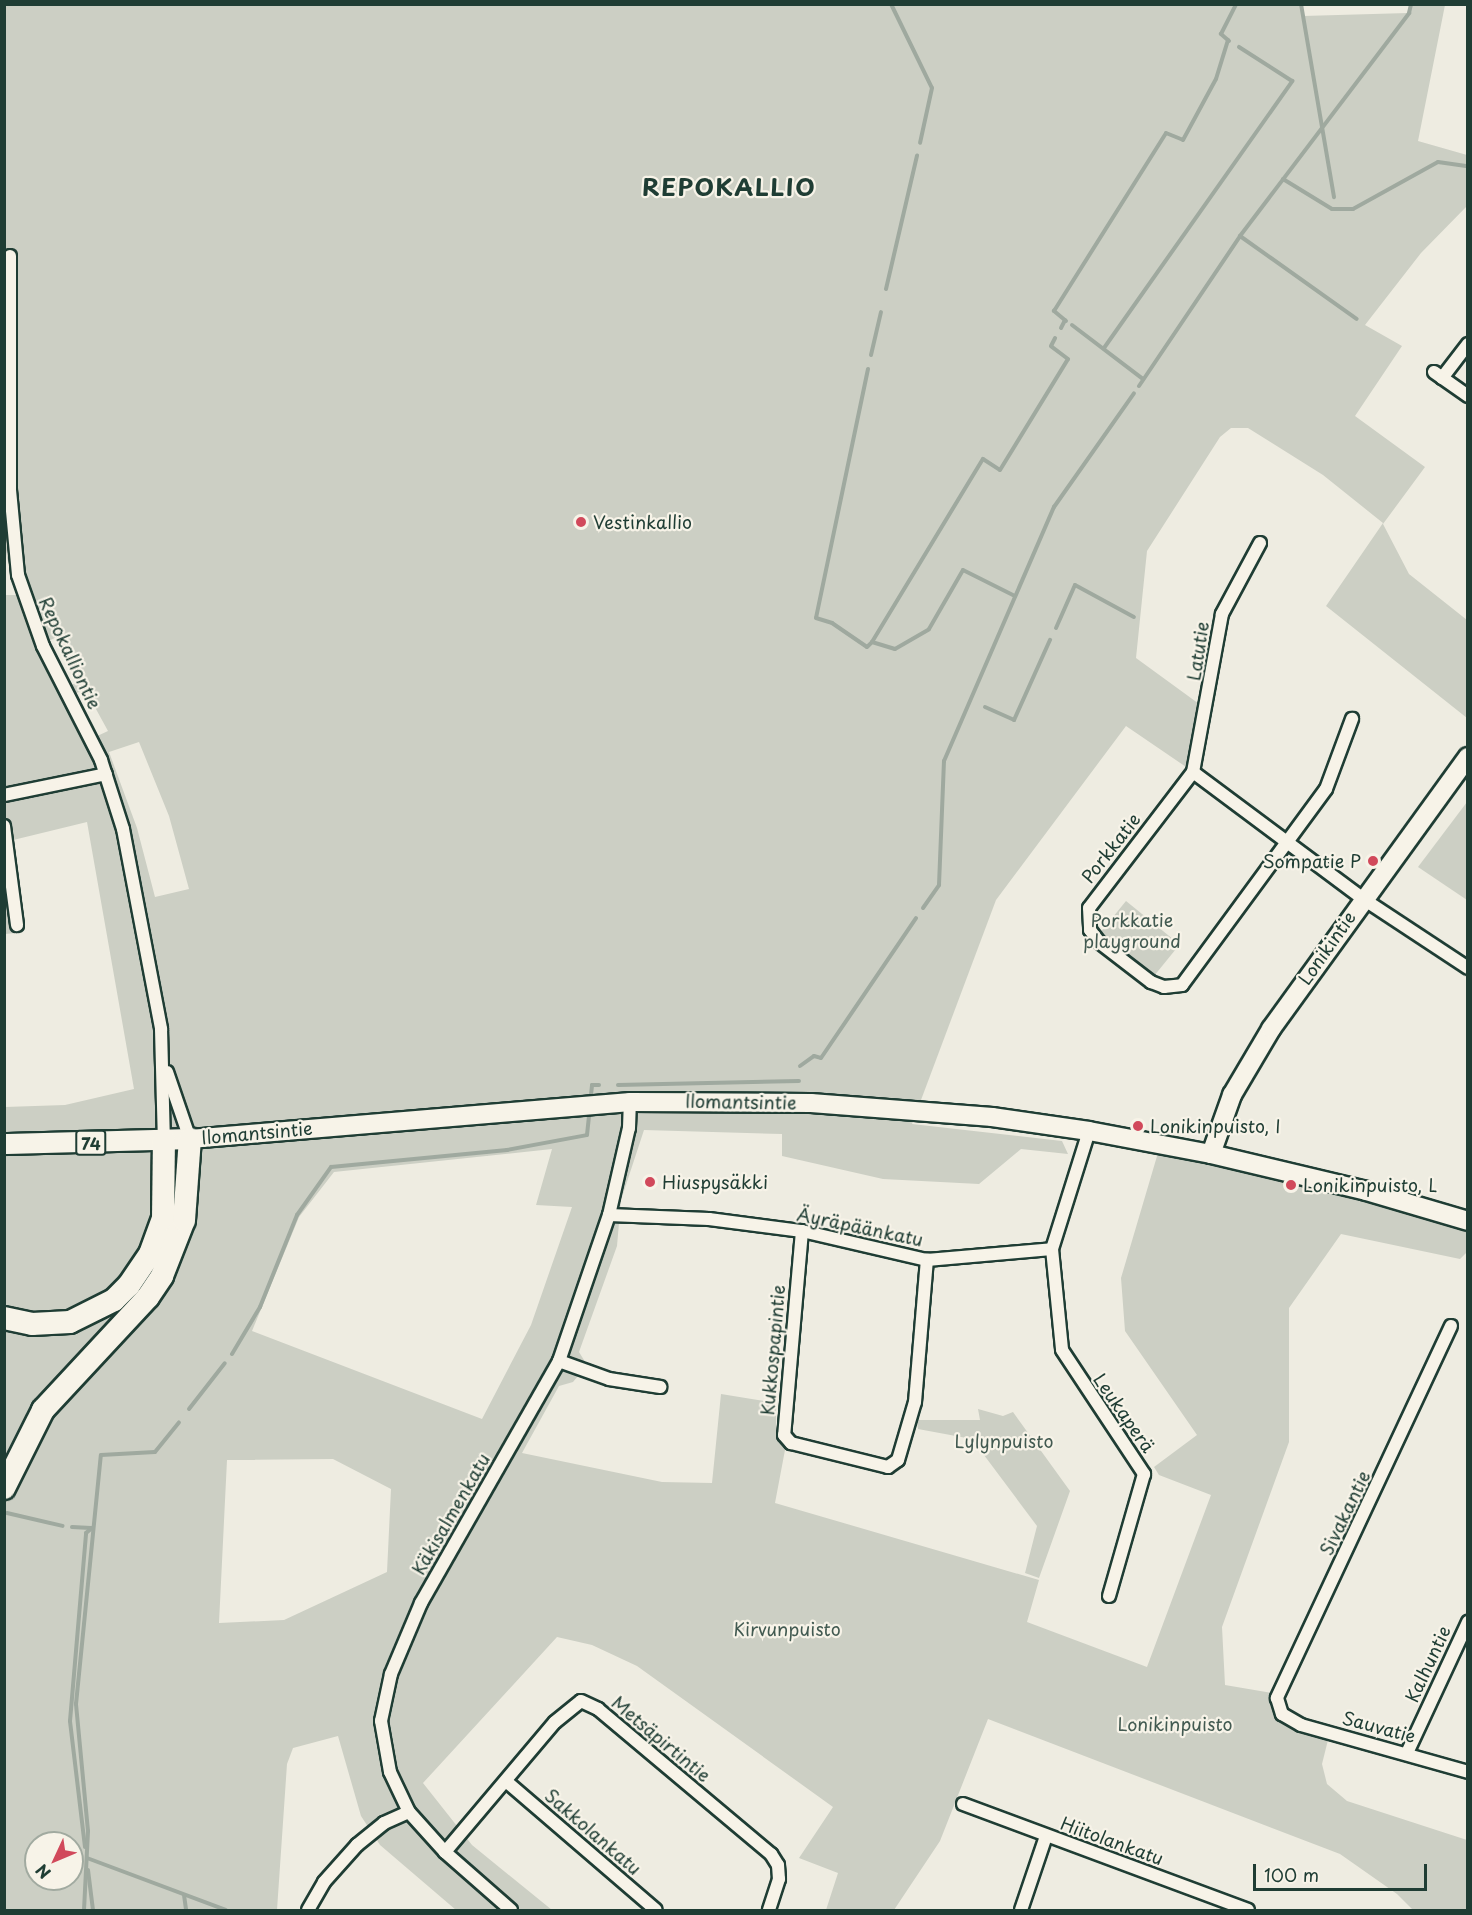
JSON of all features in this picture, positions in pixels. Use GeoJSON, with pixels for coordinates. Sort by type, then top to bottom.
{"type":"FeatureCollection","features":[{"type":"Feature","properties":{"kind":"highway"},"geometry":{"type":"LineString","coordinates":[[4,1488],[43,1410],[148,1297],[162,1276],[184,1220],[190,1139]]}},
{"type":"Feature","properties":{"kind":"highway"},"geometry":{"type":"LineString","coordinates":[[4,1318],[32,1324],[70,1322],[114,1300],[129,1285],[150,1254],[163,1219],[164,1140]]}},
{"type":"Feature","properties":{"kind":"main road","name":"Lonikintie"},"geometry":{"type":"LineString","coordinates":[[1211,1154],[1232,1095],[1271,1029],[1362,898],[1467,757]]}},
{"type":"Feature","properties":{"kind":"main road","name":"Ilomantsintie"},"geometry":{"type":"LineString","coordinates":[[4,1144],[190,1139],[630,1102],[811,1103],[992,1117],[1089,1131],[1211,1154],[1366,1191],[1467,1221]]}},
{"type":"Feature","properties":{"kind":"street","name":"Repokalliontie"},"geometry":{"type":"LineString","coordinates":[[10,256],[10,490],[18,575],[42,646],[106,774],[131,860],[165,1065],[190,1139]]}},
{"type":"Feature","properties":{"kind":"street"},"geometry":{"type":"LineString","coordinates":[[1467,344],[1438,375],[1467,396]]}},
{"type":"Feature","properties":{"kind":"street","name":"Latutie"},"geometry":{"type":"LineString","coordinates":[[1193,772],[1222,614],[1260,543]]}},
{"type":"Feature","properties":{"kind":"street","name":"Porkkatie"},"geometry":{"type":"LineString","coordinates":[[1193,772],[1089,908],[1090,930],[1099,942],[1152,982],[1172,987],[1188,979],[1326,789],[1352,719]]}},
{"type":"Feature","properties":{"kind":"street"},"geometry":{"type":"LineString","coordinates":[[1193,772],[1362,898],[1467,968]]}},
{"type":"Feature","properties":{"kind":"street"},"geometry":{"type":"LineString","coordinates":[[4,795],[106,774]]}},
{"type":"Feature","properties":{"kind":"street"},"geometry":{"type":"LineString","coordinates":[[4,826],[17,925]]}},
{"type":"Feature","properties":{"kind":"street","name":"Repokalliontie"},"geometry":{"type":"LineString","coordinates":[[164,1140],[165,1065]]}},
{"type":"Feature","properties":{"kind":"street","name":"Käkisalmenkatu"},"geometry":{"type":"LineString","coordinates":[[511,1911],[445,1852],[409,1812],[390,1772],[381,1721],[391,1674],[421,1603],[559,1361],[609,1215],[629,1128],[630,1102]]}},
{"type":"Feature","properties":{"kind":"street"},"geometry":{"type":"LineString","coordinates":[[1052,1249],[1089,1131]]}},
{"type":"Feature","properties":{"kind":"street","name":"Äyräpäänkatu"},"geometry":{"type":"LineString","coordinates":[[609,1215],[709,1220],[802,1231],[927,1260],[1052,1249]]}},
{"type":"Feature","properties":{"kind":"street","name":"Kukkospapintie"},"geometry":{"type":"LineString","coordinates":[[802,1231],[784,1435],[791,1443],[888,1467],[898,1460],[915,1402],[927,1260]]}},
{"type":"Feature","properties":{"kind":"street","name":"Leukaperä"},"geometry":{"type":"LineString","coordinates":[[1052,1249],[1062,1350],[1144,1474],[1109,1596]]}},
{"type":"Feature","properties":{"kind":"street","name":"Sivakantie"},"geometry":{"type":"LineString","coordinates":[[1282,1714],[1278,1708],[1278,1689],[1380,1482],[1450,1326]]}},
{"type":"Feature","properties":{"kind":"street"},"geometry":{"type":"LineString","coordinates":[[559,1361],[609,1379],[660,1387]]}},
{"type":"Feature","properties":{"kind":"street","name":"Kalhuntie"},"geometry":{"type":"LineString","coordinates":[[1407,1753],[1467,1622]]}},
{"type":"Feature","properties":{"kind":"street","name":"Metsäpirtintie"},"geometry":{"type":"LineString","coordinates":[[445,1852],[575,1702],[589,1703],[771,1854],[778,1865],[779,1879],[768,1911]]}},
{"type":"Feature","properties":{"kind":"street","name":"Sauvatie"},"geometry":{"type":"LineString","coordinates":[[1282,1714],[1301,1725],[1407,1753],[1467,1772]]}},
{"type":"Feature","properties":{"kind":"street","name":"Sakkolankatu"},"geometry":{"type":"LineString","coordinates":[[507,1782],[656,1911]]}},
{"type":"Feature","properties":{"kind":"street","name":"Hiitolankatu"},"geometry":{"type":"LineString","coordinates":[[963,1804],[1248,1911]]}},
{"type":"Feature","properties":{"kind":"street"},"geometry":{"type":"LineString","coordinates":[[308,1911],[324,1882],[357,1845],[384,1823],[409,1812]]}},
{"type":"Feature","properties":{"kind":"street"},"geometry":{"type":"LineString","coordinates":[[1021,1911],[1046,1836]]}},
{"type":"Feature","properties":{"kind":"green space"},"geometry":{"type":"Polygon","coordinates":[[[1301,4],[1303,16],[1408,13],[1411,5],[1445,5],[1418,141],[1467,155],[1467,206],[1421,253],[1365,325],[1402,346],[1355,416],[1425,467],[1383,524],[1409,574],[1467,620],[1467,718],[1326,606],[1383,523],[1323,475],[1248,428],[1231,428],[1220,437],[1147,551],[1136,658],[1206,709],[1192,771],[1126,726],[996,900],[912,1124],[1062,1141],[1068,1154],[1021,1149],[979,1184],[883,1179],[782,1156],[782,1134],[644,1130],[621,1200],[617,1246],[579,1352],[587,1365],[573,1382],[559,1386],[522,1453],[662,1482],[712,1483],[721,1394],[776,1403],[776,1430],[785,1450],[775,1503],[1039,1580],[1027,1622],[1147,1667],[1211,1495],[1159,1475],[1154,1467],[1197,1435],[1125,1331],[1121,1278],[1160,1146],[1467,1219],[1467,1252],[1460,1259],[1341,1234],[1289,1308],[1289,1442],[1222,1627],[1225,1685],[1272,1693],[1274,1709],[1329,1736],[1322,1764],[1327,1784],[1347,1801],[1467,1840],[1467,1910],[1413,1910],[1397,1894],[1340,1854],[988,1719],[940,1841],[894,1910],[826,1910],[838,1873],[799,1858],[833,1807],[637,1666],[592,1645],[557,1637],[423,1783],[472,1845],[552,1910],[456,1910],[380,1845],[361,1816],[338,1736],[293,1748],[287,1764],[277,1910],[5,1910],[5,1321],[69,1325],[144,1270],[167,1144],[119,1138],[5,1137],[5,1107],[65,1105],[134,1089],[87,822],[5,842],[16,933],[5,934],[4,595],[19,595],[7,558],[4,534],[4,5],[1301,4]],[[59,636],[44,643],[66,688],[81,680],[59,636]],[[85,689],[70,696],[93,738],[108,731],[85,689]],[[139,742],[109,752],[137,828],[155,897],[189,889],[169,816],[139,742]],[[552,1149],[334,1172],[299,1217],[252,1331],[482,1419],[531,1325],[572,1207],[536,1205],[552,1149]],[[333,1459],[227,1460],[219,1623],[284,1620],[387,1572],[391,1489],[333,1459]]]}},
{"type":"Feature","properties":{"kind":"green space"},"geometry":{"type":"Polygon","coordinates":[[[1467,802],[1467,900],[1418,867],[1467,802]]]}},
{"type":"Feature","properties":{"kind":"green space","name":"Porkkatie playground"},"geometry":{"type":"Polygon","coordinates":[[[1126,901],[1180,944],[1154,976],[1100,933],[1126,901]]]}},
{"type":"Feature","properties":{"kind":"green space"},"geometry":{"type":"Polygon","coordinates":[[[161,1145],[164,1179],[147,1251],[90,1310],[5,1315],[5,1149],[161,1145]]]}},
{"type":"Feature","properties":{"kind":"green space","name":"Lylynpuisto"},"geometry":{"type":"Polygon","coordinates":[[[978,1409],[1003,1416],[1013,1412],[1070,1491],[1039,1578],[1025,1573],[1037,1526],[972,1439],[918,1429],[917,1420],[980,1420],[978,1409]]]}},
{"type":"Feature","properties":{"kind":"waterway"},"geometry":{"type":"LineString","coordinates":[[891,4],[932,88],[920,143]]}},
{"type":"Feature","properties":{"kind":"waterway"},"geometry":{"type":"LineString","coordinates":[[1229,41],[1221,34],[1236,4]]}},
{"type":"Feature","properties":{"kind":"waterway"},"geometry":{"type":"LineString","coordinates":[[1301,4],[1334,197]]}},
{"type":"Feature","properties":{"kind":"waterway"},"geometry":{"type":"LineString","coordinates":[[1139,386],[1240,236],[1409,13],[1411,4]]}},
{"type":"Feature","properties":{"kind":"waterway"},"geometry":{"type":"LineString","coordinates":[[1066,321],[1054,311],[1166,133],[1183,140],[1216,79],[1228,40]]}},
{"type":"Feature","properties":{"kind":"waterway"},"geometry":{"type":"LineString","coordinates":[[1104,348],[1292,81],[1239,47]]}},
{"type":"Feature","properties":{"kind":"waterway"},"geometry":{"type":"LineString","coordinates":[[886,289],[917,156]]}},
{"type":"Feature","properties":{"kind":"waterway"},"geometry":{"type":"LineString","coordinates":[[1283,179],[1332,209],[1353,209],[1438,162],[1468,166]]}},
{"type":"Feature","properties":{"kind":"waterway"},"geometry":{"type":"LineString","coordinates":[[1240,236],[1357,319]]}},
{"type":"Feature","properties":{"kind":"waterway"},"geometry":{"type":"LineString","coordinates":[[871,355],[881,312]]}},
{"type":"Feature","properties":{"kind":"waterway"},"geometry":{"type":"LineString","coordinates":[[1061,328],[1065,320]]}},
{"type":"Feature","properties":{"kind":"waterway"},"geometry":{"type":"LineString","coordinates":[[1072,325],[1143,379]]}},
{"type":"Feature","properties":{"kind":"waterway"},"geometry":{"type":"LineString","coordinates":[[872,642],[983,459],[1000,470],[1068,359],[1051,346],[1055,338]]}},
{"type":"Feature","properties":{"kind":"waterway"},"geometry":{"type":"LineString","coordinates":[[868,369],[816,618],[832,623],[867,647],[872,642],[895,649],[929,629],[963,570],[1015,596]]}},
{"type":"Feature","properties":{"kind":"waterway"},"geometry":{"type":"LineString","coordinates":[[923,908],[939,885],[944,761],[1054,507],[1134,393]]}},
{"type":"Feature","properties":{"kind":"waterway"},"geometry":{"type":"LineString","coordinates":[[1056,628],[1075,585],[1134,617]]}},
{"type":"Feature","properties":{"kind":"waterway"},"geometry":{"type":"LineString","coordinates":[[985,707],[1014,720],[1050,640]]}},
{"type":"Feature","properties":{"kind":"waterway"},"geometry":{"type":"LineString","coordinates":[[800,1066],[814,1056],[821,1058],[916,918]]}},
{"type":"Feature","properties":{"kind":"waterway"},"geometry":{"type":"LineString","coordinates":[[618,1085],[799,1081]]}},
{"type":"Feature","properties":{"kind":"waterway"},"geometry":{"type":"LineString","coordinates":[[591,1095],[592,1085],[599,1085]]}},
{"type":"Feature","properties":{"kind":"waterway"},"geometry":{"type":"LineString","coordinates":[[232,1354],[260,1307],[297,1215],[331,1167],[507,1150],[587,1135],[589,1116]]}},
{"type":"Feature","properties":{"kind":"waterway"},"geometry":{"type":"LineString","coordinates":[[189,1409],[225,1363]]}},
{"type":"Feature","properties":{"kind":"waterway"},"geometry":{"type":"LineString","coordinates":[[84,1910],[88,1831],[76,1704],[101,1455],[155,1452],[179,1422]]}},
{"type":"Feature","properties":{"kind":"waterway"},"geometry":{"type":"LineString","coordinates":[[7,1513],[63,1526]]}},
{"type":"Feature","properties":{"kind":"waterway"},"geometry":{"type":"LineString","coordinates":[[72,1527],[91,1528]]}},
{"type":"Feature","properties":{"kind":"waterway"},"geometry":{"type":"LineString","coordinates":[[85,1847],[70,1721],[86,1533],[92,1528]]}},
{"type":"Feature","properties":{"kind":"waterway"},"geometry":{"type":"LineString","coordinates":[[87,1858],[226,1910]]}},
{"type":"Feature","properties":{"kind":"waterway"},"geometry":{"type":"LineString","coordinates":[[88,1870],[93,1910]]}},
{"type":"Feature","properties":{"kind":"waterway"},"geometry":{"type":"LineString","coordinates":[[184,1895],[186,1910]]}},
{"type":"Feature","properties":{"kind":"place","name":"Vestinkallio"},"geometry":{"type":"Point","coordinates":[581,522]}},
{"type":"Feature","properties":{"kind":"place","name":"Sompatie P"},"geometry":{"type":"Point","coordinates":[1373,861]}},
{"type":"Feature","properties":{"kind":"place","name":"Lonikinpuisto, I"},"geometry":{"type":"Point","coordinates":[1138,1126]}},
{"type":"Feature","properties":{"kind":"place","name":"Hiuspysäkki"},"geometry":{"type":"Point","coordinates":[650,1182]}},
{"type":"Feature","properties":{"kind":"place","name":"Lonikinpuisto, L"},"geometry":{"type":"Point","coordinates":[1291,1185]}},
{"type":"Feature","properties":{"kind":"district","name":"REPOKALLIO"},"geometry":{"type":"Point","coordinates":[729,187]}},
{"type":"Feature","properties":{"kind":"park label","name":"Kirvunpuisto"},"geometry":{"type":"Point","coordinates":[787,1629]}},
{"type":"Feature","properties":{"kind":"park label","name":"Lonikinpuisto"},"geometry":{"type":"Point","coordinates":[1175,1724]}}]}
